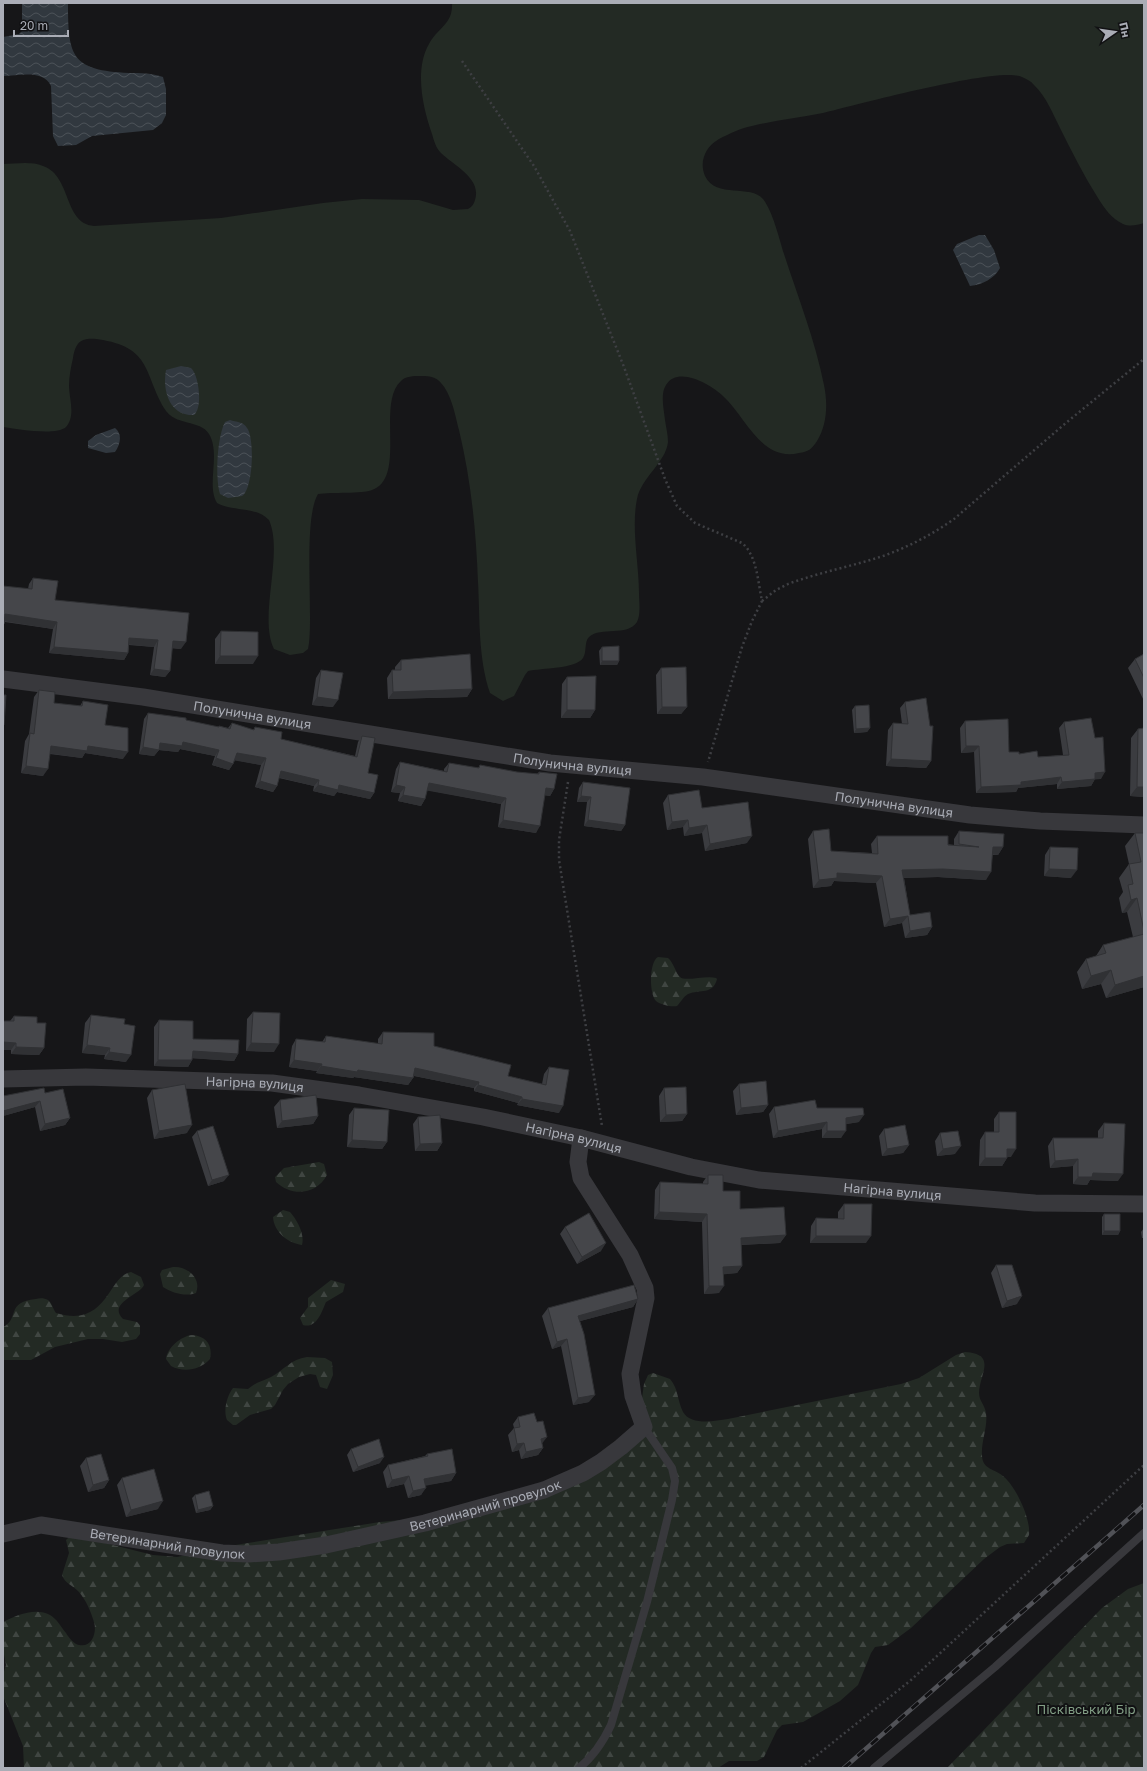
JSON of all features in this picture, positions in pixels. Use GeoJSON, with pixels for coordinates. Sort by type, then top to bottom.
{"type":"FeatureCollection","features":[{"type":"Feature","properties":{"kind":"street","name":"Полунична вулиця"},"geometry":{"type":"LineString","coordinates":[[3,679],[143,697],[488,755],[571,766],[703,777],[970,815],[1046,821],[1144,825]]}},
{"type":"Feature","properties":{"kind":"street","name":"Нагірна вулиця"},"geometry":{"type":"LineString","coordinates":[[3,1079],[94,1077],[272,1083],[359,1095],[482,1117],[581,1138],[691,1167],[759,1180],[1035,1203],[1144,1204]]}},
{"type":"Feature","properties":{"kind":"street"},"geometry":{"type":"LineString","coordinates":[[581,1138],[578,1162],[581,1178],[630,1255],[645,1288],[645,1308],[630,1374],[633,1396],[644,1427]]}},
{"type":"Feature","properties":{"kind":"street","name":"Ветеринарний провулок"},"geometry":{"type":"LineString","coordinates":[[3,1534],[41,1525],[222,1553],[248,1554],[279,1552],[326,1545],[418,1525],[544,1490],[584,1473],[621,1447],[644,1427]]}},
{"type":"Feature","properties":{"kind":"lane"},"geometry":{"type":"LineString","coordinates":[[579,1768],[594,1755],[603,1742],[611,1725],[646,1609],[672,1500],[674,1481],[672,1468],[644,1427]]}},
{"type":"Feature","properties":{"kind":"lane"},"geometry":{"type":"LineString","coordinates":[[874,1768],[995,1667],[1144,1533]]}},
{"type":"Feature","properties":{"kind":"path"},"geometry":{"type":"LineString","coordinates":[[462,61],[534,166],[570,231],[624,367],[671,495],[683,513],[694,523],[735,539],[746,546],[752,559],[762,601]]}},
{"type":"Feature","properties":{"kind":"path"},"geometry":{"type":"LineString","coordinates":[[703,777],[742,647],[762,601],[776,590],[788,584],[888,554],[920,540],[943,527],[954,520],[1067,422],[1144,359]]}},
{"type":"Feature","properties":{"kind":"path"},"geometry":{"type":"LineString","coordinates":[[571,766],[562,810],[559,860],[600,1110],[604,1144]]}},
{"type":"Feature","properties":{"kind":"path"},"geometry":{"type":"LineString","coordinates":[[801,1768],[911,1680],[1144,1465]]}},
{"type":"Feature","properties":{"kind":"green space"},"geometry":{"type":"Polygon","coordinates":[[[452,3],[1144,3],[1144,223],[1126,225],[1119,222],[1109,213],[1100,202],[1083,173],[1046,100],[1033,84],[1022,77],[1008,75],[958,81],[823,113],[748,127],[735,131],[719,139],[710,146],[704,155],[703,171],[705,176],[710,183],[717,187],[750,192],[758,195],[767,204],[811,335],[824,385],[826,414],[820,435],[810,450],[786,454],[774,451],[755,436],[723,396],[711,387],[703,382],[686,377],[671,379],[666,385],[663,393],[663,407],[668,442],[663,456],[639,491],[635,510],[635,534],[640,608],[637,622],[627,629],[600,632],[589,637],[587,639],[583,658],[579,662],[558,668],[528,671],[514,696],[503,701],[490,693],[483,666],[472,505],[467,468],[454,410],[446,390],[438,380],[430,376],[407,377],[401,381],[394,392],[390,422],[390,456],[388,471],[382,483],[372,490],[367,491],[318,494],[313,506],[311,523],[309,565],[310,628],[308,649],[303,653],[290,655],[274,649],[270,636],[269,603],[274,550],[273,534],[269,520],[251,511],[224,506],[217,503],[214,496],[213,487],[214,451],[209,434],[200,426],[181,421],[169,414],[164,408],[149,373],[138,356],[119,344],[96,339],[86,339],[82,341],[76,347],[74,352],[70,372],[69,386],[71,418],[66,427],[61,430],[45,431],[3,427],[3,164],[38,164],[52,171],[59,179],[77,217],[84,223],[94,226],[221,218],[323,203],[362,199],[419,200],[453,210],[468,209],[473,205],[475,200],[476,192],[474,185],[465,173],[436,147],[423,101],[421,77],[424,54],[433,38],[448,21],[452,10],[452,3]]]}},
{"type":"Feature","properties":{"kind":"green space"},"geometry":{"type":"Polygon","coordinates":[[[658,957],[668,958],[672,962],[680,977],[691,979],[712,977],[717,979],[715,984],[706,991],[688,994],[677,1006],[661,1004],[656,1001],[651,985],[653,965],[658,957]]]}},
{"type":"Feature","properties":{"kind":"green space"},"geometry":{"type":"Polygon","coordinates":[[[319,1162],[324,1164],[327,1175],[317,1187],[303,1192],[296,1192],[282,1187],[276,1182],[275,1177],[284,1168],[319,1162]]]}},
{"type":"Feature","properties":{"kind":"green space"},"geometry":{"type":"Polygon","coordinates":[[[283,1210],[290,1212],[298,1223],[303,1241],[302,1245],[287,1239],[276,1227],[273,1217],[283,1210]]]}},
{"type":"Feature","properties":{"kind":"green space"},"geometry":{"type":"Polygon","coordinates":[[[178,1267],[192,1274],[197,1282],[196,1293],[188,1295],[179,1294],[163,1287],[160,1274],[162,1270],[178,1267]]]}},
{"type":"Feature","properties":{"kind":"green space"},"geometry":{"type":"Polygon","coordinates":[[[131,1272],[141,1277],[144,1285],[122,1304],[119,1308],[119,1313],[123,1319],[137,1322],[140,1325],[140,1334],[136,1339],[122,1342],[103,1339],[88,1339],[55,1347],[31,1360],[3,1360],[3,1327],[11,1320],[16,1307],[20,1304],[39,1298],[48,1300],[56,1313],[73,1316],[86,1314],[97,1308],[123,1275],[131,1272]]]}},
{"type":"Feature","properties":{"kind":"green space"},"geometry":{"type":"Polygon","coordinates":[[[331,1280],[345,1284],[343,1292],[326,1302],[321,1314],[315,1322],[308,1326],[303,1325],[300,1318],[308,1307],[308,1298],[331,1280]]]}},
{"type":"Feature","properties":{"kind":"green space"},"geometry":{"type":"Polygon","coordinates":[[[192,1335],[205,1339],[210,1349],[210,1359],[202,1366],[192,1369],[186,1370],[171,1366],[166,1359],[169,1351],[179,1340],[192,1335]]]}},
{"type":"Feature","properties":{"kind":"green space"},"geometry":{"type":"Polygon","coordinates":[[[965,1352],[975,1354],[981,1357],[984,1361],[979,1393],[986,1418],[982,1444],[984,1464],[990,1469],[1001,1474],[1013,1488],[1025,1512],[1028,1521],[1029,1535],[1024,1543],[1007,1544],[1000,1547],[984,1559],[911,1628],[888,1645],[875,1647],[871,1653],[858,1685],[840,1701],[803,1722],[782,1725],[777,1730],[764,1757],[757,1761],[729,1761],[718,1768],[24,1768],[23,1746],[3,1696],[3,1675],[6,1665],[3,1649],[3,1622],[26,1613],[44,1613],[55,1619],[70,1639],[75,1643],[84,1645],[91,1641],[95,1626],[90,1610],[82,1595],[63,1578],[62,1575],[69,1553],[66,1540],[69,1537],[97,1541],[153,1555],[177,1557],[229,1546],[380,1522],[412,1519],[460,1521],[471,1519],[636,1441],[644,1384],[648,1375],[653,1373],[670,1379],[675,1387],[683,1412],[687,1416],[697,1421],[704,1422],[728,1419],[901,1384],[919,1378],[956,1355],[965,1352]]]}},
{"type":"Feature","properties":{"kind":"green space"},"geometry":{"type":"Polygon","coordinates":[[[307,1357],[325,1358],[332,1362],[333,1375],[327,1389],[320,1387],[316,1375],[310,1374],[299,1377],[288,1384],[271,1409],[250,1415],[236,1425],[233,1425],[227,1420],[225,1412],[226,1403],[233,1388],[248,1389],[276,1374],[292,1362],[307,1357]]]}},
{"type":"Feature","properties":{"kind":"green space","name":"Пісківський Бір"},"geometry":{"type":"Polygon","coordinates":[[[1144,1583],[1144,1768],[947,1768],[1102,1608],[1128,1589],[1144,1583]]]}},
{"type":"Feature","properties":{"kind":"water"},"geometry":{"type":"Polygon","coordinates":[[[22,3],[68,3],[68,22],[72,49],[77,58],[85,64],[95,69],[163,77],[166,89],[166,115],[162,123],[153,130],[92,136],[76,145],[58,146],[53,136],[51,86],[42,77],[37,75],[3,76],[3,37],[19,34],[22,31],[22,3]]]}},
{"type":"Feature","properties":{"kind":"water"},"geometry":{"type":"Polygon","coordinates":[[[979,235],[985,235],[994,250],[1000,268],[995,275],[988,280],[970,286],[953,250],[957,244],[979,235]]]}},
{"type":"Feature","properties":{"kind":"water"},"geometry":{"type":"Polygon","coordinates":[[[181,366],[191,368],[198,384],[199,399],[197,411],[194,415],[179,411],[174,407],[167,394],[165,386],[166,370],[181,366]]]}},
{"type":"Feature","properties":{"kind":"water"},"geometry":{"type":"Polygon","coordinates":[[[230,420],[242,423],[246,426],[250,434],[252,464],[249,484],[246,492],[242,496],[228,498],[220,494],[217,468],[222,429],[225,422],[230,420]]]}},
{"type":"Feature","properties":{"kind":"water"},"geometry":{"type":"Polygon","coordinates":[[[115,428],[118,430],[120,440],[115,452],[106,453],[88,448],[88,441],[96,435],[115,428]]]}},
{"type":"Feature","properties":{"kind":"building"},"geometry":{"type":"Polygon","coordinates":[[[33,578],[58,581],[55,600],[189,613],[186,642],[173,641],[170,671],[154,669],[158,640],[129,638],[128,653],[54,647],[57,622],[5,614],[3,624],[3,586],[32,589],[33,578]]]}},
{"type":"Feature","properties":{"kind":"building"},"geometry":{"type":"Polygon","coordinates":[[[221,631],[258,632],[258,656],[220,656],[221,631]]]}},
{"type":"Feature","properties":{"kind":"building"},"geometry":{"type":"Polygon","coordinates":[[[619,646],[619,661],[602,661],[602,647],[619,646]]]}},
{"type":"Feature","properties":{"kind":"building"},"geometry":{"type":"Polygon","coordinates":[[[470,654],[472,689],[393,692],[392,670],[401,670],[401,660],[470,654]]]}},
{"type":"Feature","properties":{"kind":"building"},"geometry":{"type":"Polygon","coordinates":[[[1144,654],[1144,678],[1135,659],[1144,654]]]}},
{"type":"Feature","properties":{"kind":"building"},"geometry":{"type":"Polygon","coordinates":[[[686,667],[687,707],[662,707],[661,668],[686,667]]]}},
{"type":"Feature","properties":{"kind":"building"},"geometry":{"type":"Polygon","coordinates":[[[321,670],[343,673],[338,700],[317,697],[321,670]]]}},
{"type":"Feature","properties":{"kind":"building"},"geometry":{"type":"Polygon","coordinates":[[[596,676],[595,710],[567,710],[567,677],[596,676]]]}},
{"type":"Feature","properties":{"kind":"building"},"geometry":{"type":"Polygon","coordinates":[[[39,690],[55,692],[54,703],[82,706],[83,701],[108,705],[105,725],[128,728],[128,752],[88,746],[87,751],[51,746],[48,769],[26,766],[30,733],[34,734],[39,690]]]}},
{"type":"Feature","properties":{"kind":"building"},"geometry":{"type":"Polygon","coordinates":[[[3,695],[6,695],[4,725],[3,725],[3,695]]]}},
{"type":"Feature","properties":{"kind":"building"},"geometry":{"type":"Polygon","coordinates":[[[926,698],[930,726],[933,726],[931,761],[891,759],[893,723],[908,724],[905,702],[926,698]]]}},
{"type":"Feature","properties":{"kind":"building"},"geometry":{"type":"Polygon","coordinates":[[[869,705],[870,728],[856,729],[855,706],[869,705]]]}},
{"type":"Feature","properties":{"kind":"building"},"geometry":{"type":"Polygon","coordinates":[[[148,713],[186,718],[186,720],[230,729],[232,723],[254,730],[255,727],[282,732],[281,739],[357,757],[362,736],[375,738],[368,773],[378,775],[374,793],[339,785],[338,790],[318,785],[319,780],[281,771],[277,786],[260,781],[266,758],[237,753],[233,764],[216,758],[219,750],[183,742],[182,746],[160,743],[159,750],[143,747],[148,713]]]}},
{"type":"Feature","properties":{"kind":"building"},"geometry":{"type":"Polygon","coordinates":[[[1091,718],[1095,738],[1103,737],[1105,772],[1095,773],[1095,779],[1062,782],[1061,777],[1021,782],[1021,785],[981,787],[979,746],[966,746],[965,721],[1008,719],[1009,752],[1019,752],[1019,754],[1037,751],[1038,757],[1069,755],[1064,722],[1091,718]]]}},
{"type":"Feature","properties":{"kind":"building"},"geometry":{"type":"Polygon","coordinates":[[[1144,728],[1144,787],[1137,787],[1138,729],[1144,728]]]}},
{"type":"Feature","properties":{"kind":"building"},"geometry":{"type":"Polygon","coordinates":[[[400,762],[447,772],[449,763],[479,768],[480,765],[517,772],[557,774],[554,789],[546,788],[540,826],[503,820],[506,798],[429,783],[425,799],[403,795],[405,787],[396,785],[400,762]]]}},
{"type":"Feature","properties":{"kind":"building"},"geometry":{"type":"Polygon","coordinates":[[[583,782],[630,788],[625,825],[588,820],[591,797],[581,796],[583,782]]]}},
{"type":"Feature","properties":{"kind":"building"},"geometry":{"type":"Polygon","coordinates":[[[699,790],[702,808],[748,802],[752,836],[710,844],[707,825],[689,828],[688,820],[672,822],[668,795],[699,790]]]}},
{"type":"Feature","properties":{"kind":"building"},"geometry":{"type":"Polygon","coordinates":[[[829,829],[831,851],[878,854],[877,836],[948,836],[948,845],[979,847],[959,844],[959,831],[1004,834],[1003,847],[993,847],[991,872],[943,869],[902,870],[910,915],[930,912],[932,927],[910,931],[908,916],[890,919],[882,876],[837,873],[837,878],[819,880],[813,831],[829,829]]]}},
{"type":"Feature","properties":{"kind":"building"},"geometry":{"type":"Polygon","coordinates":[[[1135,833],[1144,833],[1144,931],[1137,898],[1131,900],[1128,885],[1133,884],[1129,864],[1141,862],[1135,833]]]}},
{"type":"Feature","properties":{"kind":"building"},"geometry":{"type":"Polygon","coordinates":[[[1050,847],[1078,848],[1077,870],[1049,869],[1050,847]]]}},
{"type":"Feature","properties":{"kind":"building"},"geometry":{"type":"Polygon","coordinates":[[[1144,934],[1144,976],[1115,985],[1111,970],[1091,976],[1086,959],[1106,953],[1103,945],[1144,934]]]}},
{"type":"Feature","properties":{"kind":"building"},"geometry":{"type":"Polygon","coordinates":[[[253,1012],[280,1013],[279,1044],[251,1043],[253,1012]]]}},
{"type":"Feature","properties":{"kind":"building"},"geometry":{"type":"Polygon","coordinates":[[[91,1015],[125,1019],[124,1024],[135,1026],[131,1055],[109,1052],[110,1048],[87,1045],[91,1015]]]}},
{"type":"Feature","properties":{"kind":"building"},"geometry":{"type":"Polygon","coordinates":[[[14,1016],[37,1017],[37,1023],[46,1023],[44,1048],[16,1047],[16,1043],[3,1042],[3,1021],[14,1021],[14,1016]]]}},
{"type":"Feature","properties":{"kind":"building"},"geometry":{"type":"Polygon","coordinates":[[[159,1020],[193,1021],[193,1039],[239,1040],[238,1054],[193,1051],[192,1060],[158,1060],[159,1020]]]}},
{"type":"Feature","properties":{"kind":"building"},"geometry":{"type":"Polygon","coordinates":[[[383,1032],[434,1033],[434,1046],[511,1065],[508,1076],[546,1085],[549,1067],[569,1070],[563,1106],[522,1099],[522,1097],[478,1085],[479,1082],[415,1068],[413,1078],[358,1070],[357,1072],[321,1066],[322,1064],[294,1060],[296,1039],[325,1042],[326,1036],[382,1044],[383,1032]]]}},
{"type":"Feature","properties":{"kind":"building"},"geometry":{"type":"Polygon","coordinates":[[[766,1081],[768,1105],[741,1108],[739,1084],[766,1081]]]}},
{"type":"Feature","properties":{"kind":"building"},"geometry":{"type":"Polygon","coordinates":[[[185,1084],[192,1125],[159,1131],[152,1090],[185,1084]]]}},
{"type":"Feature","properties":{"kind":"building"},"geometry":{"type":"Polygon","coordinates":[[[686,1087],[687,1114],[666,1115],[664,1088],[686,1087]]]}},
{"type":"Feature","properties":{"kind":"building"},"geometry":{"type":"Polygon","coordinates":[[[44,1088],[45,1093],[63,1089],[70,1118],[45,1124],[40,1101],[3,1111],[3,1096],[44,1088]]]}},
{"type":"Feature","properties":{"kind":"building"},"geometry":{"type":"Polygon","coordinates":[[[316,1095],[318,1116],[282,1121],[280,1100],[316,1095]]]}},
{"type":"Feature","properties":{"kind":"building"},"geometry":{"type":"Polygon","coordinates":[[[815,1100],[817,1108],[863,1108],[864,1115],[846,1118],[846,1131],[827,1131],[827,1122],[778,1131],[774,1107],[815,1100]]]}},
{"type":"Feature","properties":{"kind":"building"},"geometry":{"type":"Polygon","coordinates":[[[354,1108],[389,1110],[387,1142],[352,1140],[354,1108]]]}},
{"type":"Feature","properties":{"kind":"building"},"geometry":{"type":"Polygon","coordinates":[[[999,1112],[1016,1112],[1016,1149],[1007,1149],[1007,1158],[985,1158],[985,1132],[999,1132],[999,1112]]]}},
{"type":"Feature","properties":{"kind":"building"},"geometry":{"type":"Polygon","coordinates":[[[440,1115],[442,1143],[420,1144],[418,1117],[440,1115]]]}},
{"type":"Feature","properties":{"kind":"building"},"geometry":{"type":"Polygon","coordinates":[[[1104,1123],[1125,1124],[1123,1174],[1093,1173],[1092,1177],[1078,1177],[1078,1159],[1055,1161],[1053,1138],[1103,1138],[1104,1123]]]}},
{"type":"Feature","properties":{"kind":"building"},"geometry":{"type":"Polygon","coordinates":[[[905,1125],[909,1145],[887,1149],[884,1129],[905,1125]]]}},
{"type":"Feature","properties":{"kind":"building"},"geometry":{"type":"Polygon","coordinates":[[[213,1126],[229,1175],[212,1180],[197,1131],[213,1126]]]}},
{"type":"Feature","properties":{"kind":"building"},"geometry":{"type":"Polygon","coordinates":[[[958,1131],[961,1146],[943,1149],[940,1133],[958,1131]]]}},
{"type":"Feature","properties":{"kind":"building"},"geometry":{"type":"Polygon","coordinates":[[[708,1175],[723,1175],[723,1191],[740,1191],[740,1209],[784,1207],[786,1235],[741,1238],[742,1266],[723,1267],[724,1286],[709,1286],[707,1214],[659,1212],[660,1182],[708,1184],[708,1175]]]}},
{"type":"Feature","properties":{"kind":"building"},"geometry":{"type":"Polygon","coordinates":[[[844,1204],[872,1204],[871,1236],[816,1236],[816,1218],[844,1219],[844,1204]]]}},
{"type":"Feature","properties":{"kind":"building"},"geometry":{"type":"Polygon","coordinates":[[[589,1213],[606,1243],[582,1257],[565,1227],[589,1213]]]}},
{"type":"Feature","properties":{"kind":"building"},"geometry":{"type":"Polygon","coordinates":[[[1104,1214],[1120,1214],[1120,1231],[1104,1231],[1104,1214]]]}},
{"type":"Feature","properties":{"kind":"building"},"geometry":{"type":"Polygon","coordinates":[[[996,1265],[1012,1265],[1022,1296],[1007,1301],[996,1265]]]}},
{"type":"Feature","properties":{"kind":"building"},"geometry":{"type":"Polygon","coordinates":[[[634,1285],[638,1299],[578,1316],[584,1334],[595,1395],[578,1398],[567,1339],[557,1342],[548,1308],[634,1285]]]}},
{"type":"Feature","properties":{"kind":"building"},"geometry":{"type":"Polygon","coordinates":[[[534,1413],[537,1422],[543,1421],[547,1437],[541,1439],[543,1448],[526,1452],[524,1443],[517,1444],[514,1428],[520,1427],[518,1417],[534,1413]]]}},
{"type":"Feature","properties":{"kind":"building"},"geometry":{"type":"Polygon","coordinates":[[[379,1439],[384,1457],[358,1467],[351,1449],[379,1439]]]}},
{"type":"Feature","properties":{"kind":"building"},"geometry":{"type":"Polygon","coordinates":[[[452,1449],[456,1473],[424,1479],[426,1488],[413,1491],[409,1476],[392,1480],[388,1465],[428,1456],[427,1454],[452,1449]]]}},
{"type":"Feature","properties":{"kind":"building"},"geometry":{"type":"Polygon","coordinates":[[[101,1454],[109,1480],[93,1485],[86,1458],[101,1454]]]}},
{"type":"Feature","properties":{"kind":"building"},"geometry":{"type":"Polygon","coordinates":[[[154,1469],[163,1501],[131,1510],[122,1478],[154,1469]]]}},
{"type":"Feature","properties":{"kind":"building"},"geometry":{"type":"Polygon","coordinates":[[[209,1491],[213,1506],[198,1510],[195,1495],[209,1491]]]}},
{"type":"Feature","properties":{"kind":"railway"},"geometry":{"type":"LineString","coordinates":[[844,1768],[1144,1505]]}}]}
